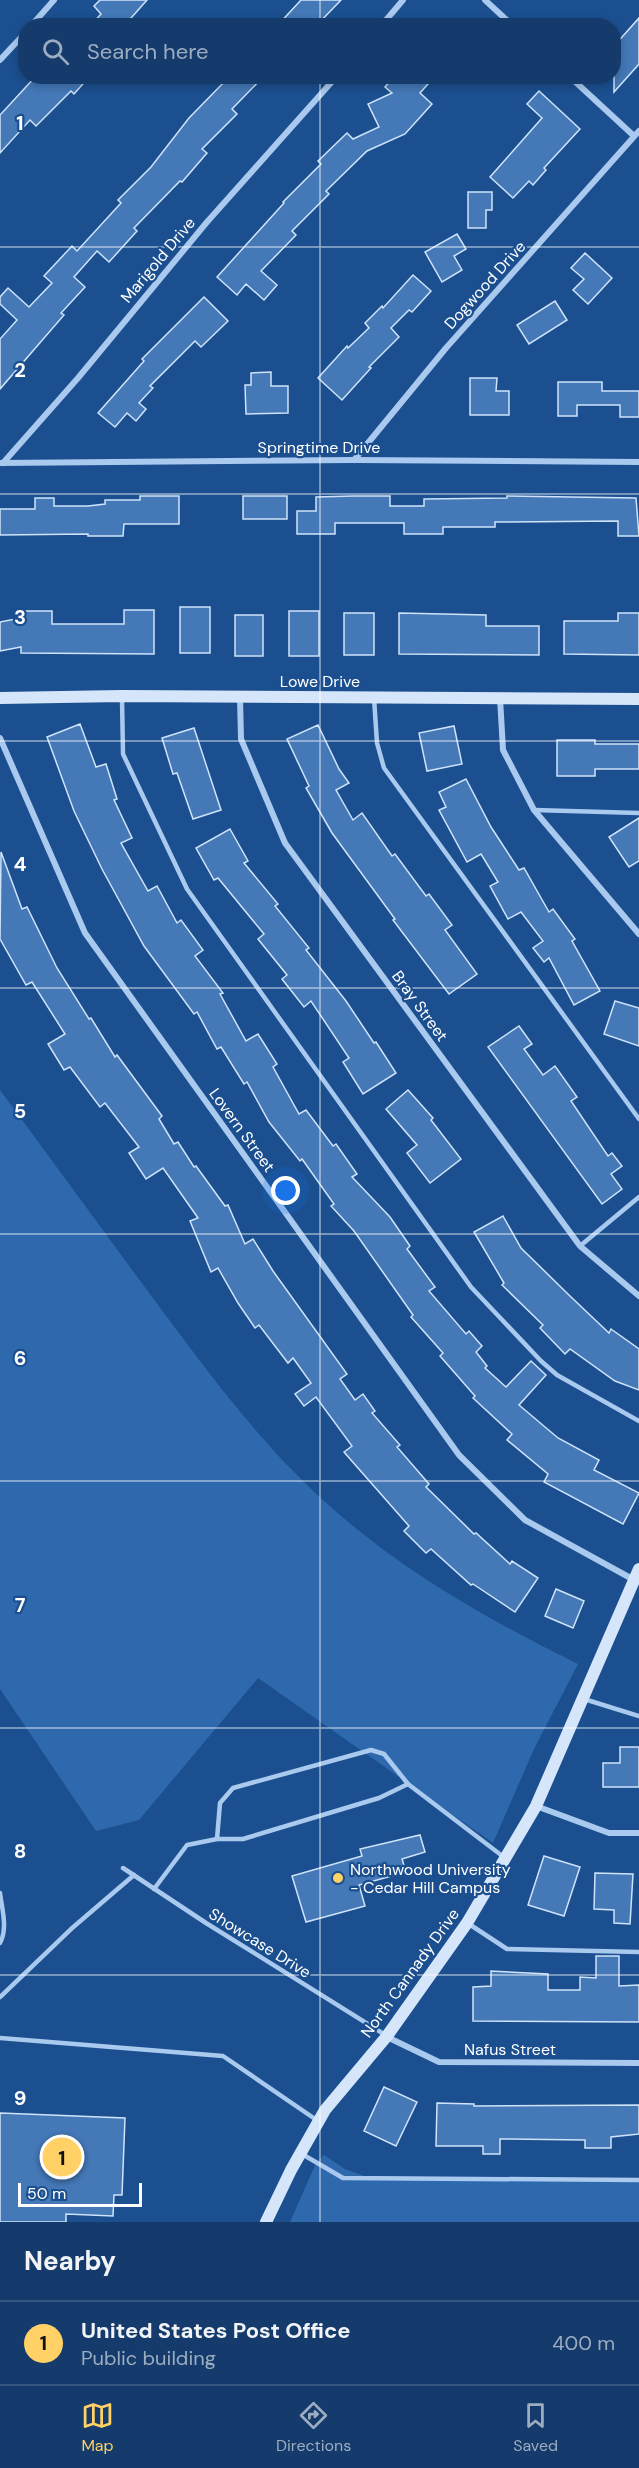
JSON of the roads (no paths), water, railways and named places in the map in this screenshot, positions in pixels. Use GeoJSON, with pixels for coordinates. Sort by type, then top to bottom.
{"type":"FeatureCollection","features":[{"type":"Feature","properties":{"kind":"street"},"geometry":{"type":"LineString","coordinates":[[38,18],[54,0]]}},
{"type":"Feature","properties":{"kind":"street"},"geometry":{"type":"LineString","coordinates":[[388,18],[403,0]]}},
{"type":"Feature","properties":{"kind":"street"},"geometry":{"type":"LineString","coordinates":[[484,0],[504,18]]}},
{"type":"Feature","properties":{"kind":"street"},"geometry":{"type":"LineString","coordinates":[[0,60],[18,41]]}},
{"type":"Feature","properties":{"kind":"street","name":"Marigold Drive"},"geometry":{"type":"LineString","coordinates":[[2,464],[78,378],[207,222],[330,84]]}},
{"type":"Feature","properties":{"kind":"street"},"geometry":{"type":"LineString","coordinates":[[578,84],[637,134]]}},
{"type":"Feature","properties":{"kind":"street","name":"Dogwood Drive"},"geometry":{"type":"LineString","coordinates":[[354,460],[446,348],[637,134]]}},
{"type":"Feature","properties":{"kind":"street","name":"Springtime Drive"},"geometry":{"type":"LineString","coordinates":[[2,464],[354,460],[639,462]]}},
{"type":"Feature","properties":{"kind":"street","name":"Lowe Drive"},"geometry":{"type":"LineString","coordinates":[[0,698],[122,696],[639,699]]}},
{"type":"Feature","properties":{"kind":"street","name":"Bray Street"},"geometry":{"type":"LineString","coordinates":[[240,698],[242,739],[285,843],[580,1246],[639,1296]]}},
{"type":"Feature","properties":{"kind":"street"},"geometry":{"type":"LineString","coordinates":[[500,698],[503,750],[534,810],[639,934]]}},
{"type":"Feature","properties":{"kind":"street","name":"Lovern Street"},"geometry":{"type":"LineString","coordinates":[[0,738],[86,933],[459,1455],[525,1520],[637,1577]]}},
{"type":"Feature","properties":{"kind":"street","name":"North Cannady Drive"},"geometry":{"type":"LineString","coordinates":[[266,2222],[300,2152],[325,2110],[387,2036],[467,1923],[536,1806],[637,1577]]}},
{"type":"Feature","properties":{"kind":"street"},"geometry":{"type":"LineString","coordinates":[[536,1806],[609,1833],[639,1833]]}},
{"type":"Feature","properties":{"kind":"street","name":"Nafus Street"},"geometry":{"type":"LineString","coordinates":[[387,2036],[439,2062],[639,2063]]}},
{"type":"Feature","properties":{"kind":"lane"},"geometry":{"type":"LineString","coordinates":[[122,696],[123,754],[187,889],[304,1054],[471,1287],[557,1375],[639,1421]]}},
{"type":"Feature","properties":{"kind":"lane"},"geometry":{"type":"LineString","coordinates":[[374,698],[377,743],[384,768],[639,1119]]}},
{"type":"Feature","properties":{"kind":"lane"},"geometry":{"type":"LineString","coordinates":[[534,810],[639,813]]}},
{"type":"Feature","properties":{"kind":"lane"},"geometry":{"type":"LineString","coordinates":[[580,1246],[639,1197]]}},
{"type":"Feature","properties":{"kind":"lane"},"geometry":{"type":"LineString","coordinates":[[583,1698],[639,1716]]}},
{"type":"Feature","properties":{"kind":"lane"},"geometry":{"type":"LineString","coordinates":[[217,1839],[220,1803],[233,1788],[371,1750],[384,1754],[408,1784],[506,1858]]}},
{"type":"Feature","properties":{"kind":"lane"},"geometry":{"type":"LineString","coordinates":[[154,1889],[187,1845],[217,1839],[243,1839],[379,1798],[408,1784]]}},
{"type":"Feature","properties":{"kind":"lane","name":"Showcase Drive"},"geometry":{"type":"LineString","coordinates":[[123,1868],[387,2036]]}},
{"type":"Feature","properties":{"kind":"lane"},"geometry":{"type":"LineString","coordinates":[[0,1997],[70,1929],[134,1875]]}},
{"type":"Feature","properties":{"kind":"lane"},"geometry":{"type":"LineString","coordinates":[[0,1893],[4,1922],[3,1937],[0,1943]]}},
{"type":"Feature","properties":{"kind":"lane"},"geometry":{"type":"LineString","coordinates":[[467,1923],[507,1949],[639,1952]]}},
{"type":"Feature","properties":{"kind":"lane"},"geometry":{"type":"LineString","coordinates":[[0,2038],[223,2056],[318,2121]]}},
{"type":"Feature","properties":{"kind":"lane"},"geometry":{"type":"LineString","coordinates":[[300,2152],[343,2178],[639,2180]]}},
{"type":"Feature","properties":{"kind":"place","name":"Northwood University - Cedar Hill Campus"},"geometry":{"type":"Point","coordinates":[338,1878]}},
{"type":"Feature","properties":{"kind":"place","name":"United States Post Office"},"geometry":{"type":"Point","coordinates":[62,2157]}}]}
